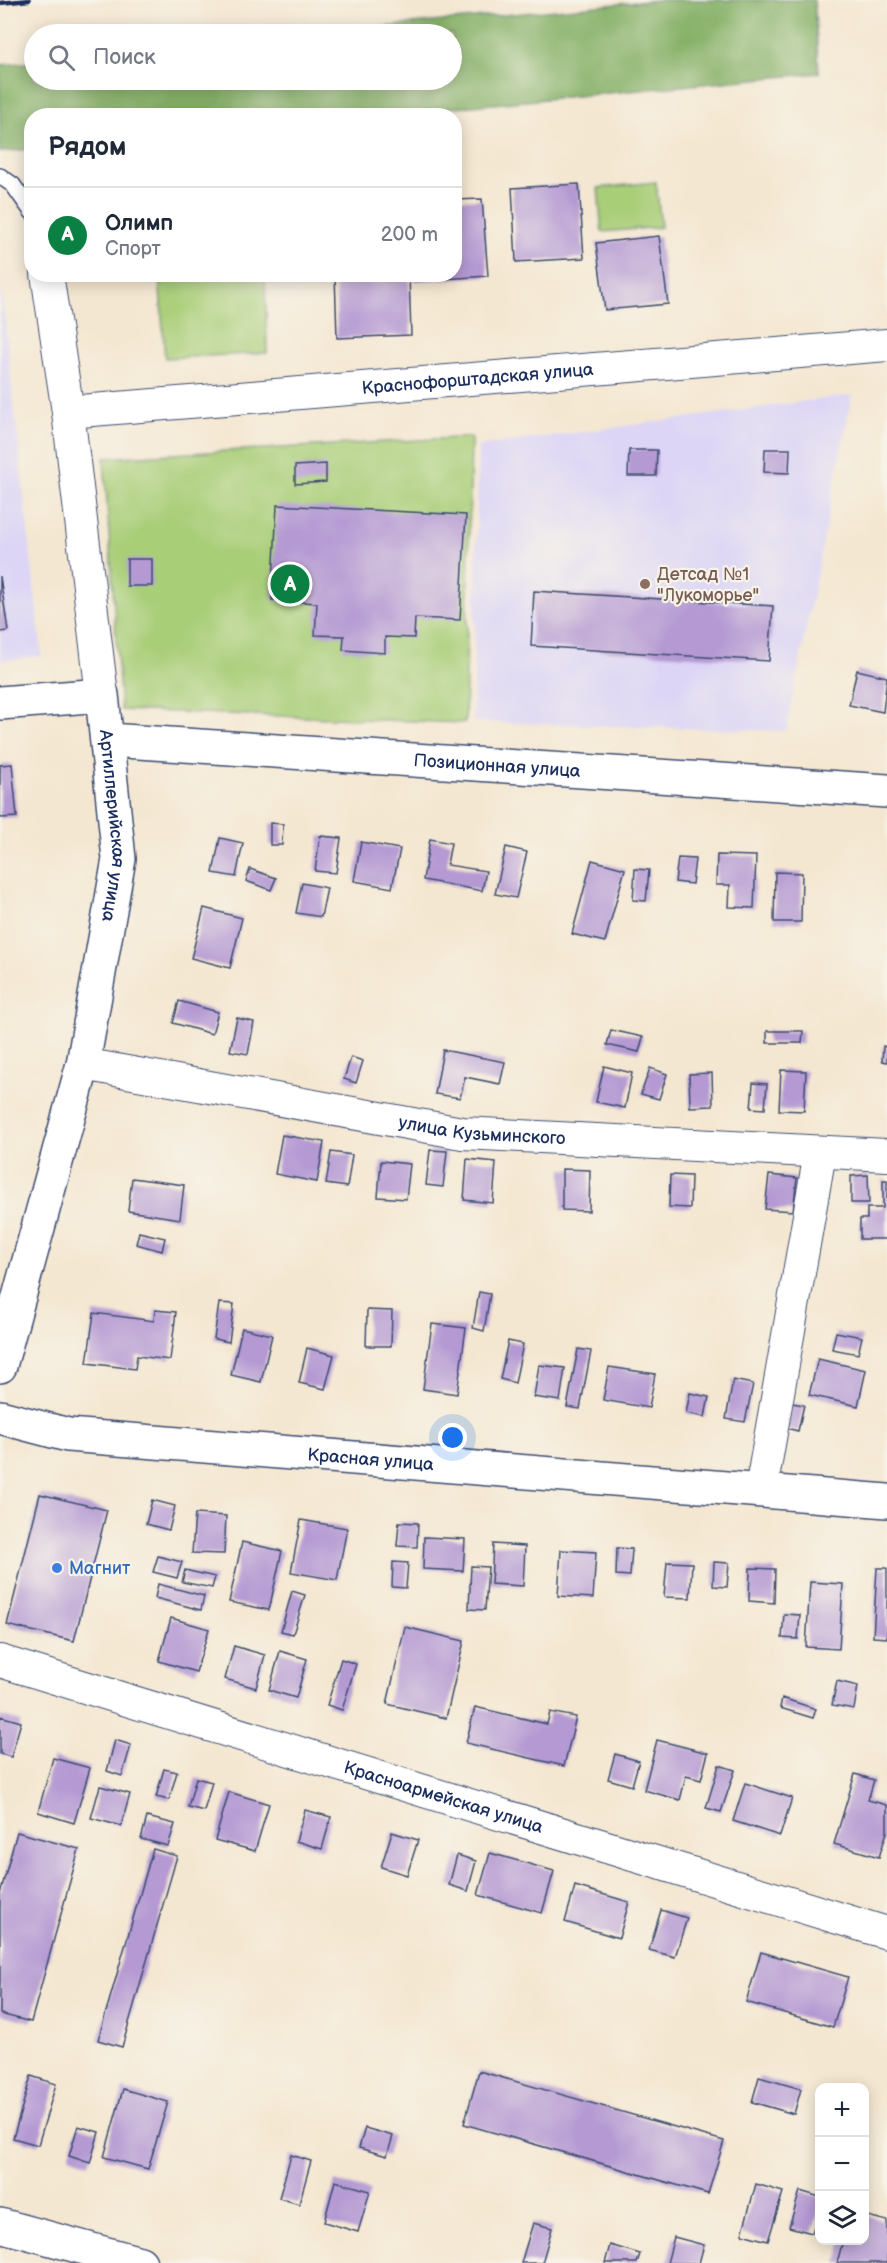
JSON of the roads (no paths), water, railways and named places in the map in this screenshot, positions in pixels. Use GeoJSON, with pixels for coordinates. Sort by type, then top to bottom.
{"type":"FeatureCollection","features":[{"type":"Feature","properties":{"kind":"street","name":"Артиллерийская улица"},"geometry":{"type":"LineString","coordinates":[[0,1366],[11,1277],[83,1064],[119,859],[108,740],[68,412],[48,282]]}},
{"type":"Feature","properties":{"kind":"street","name":"Краснофорштадская улица"},"geometry":{"type":"LineString","coordinates":[[68,412],[887,345]]}},
{"type":"Feature","properties":{"kind":"street"},"geometry":{"type":"LineString","coordinates":[[0,703],[102,695]]}},
{"type":"Feature","properties":{"kind":"street","name":"Позиционная улица"},"geometry":{"type":"LineString","coordinates":[[108,740],[887,791]]}},
{"type":"Feature","properties":{"kind":"street","name":"улица Кузьминского"},"geometry":{"type":"LineString","coordinates":[[83,1064],[462,1133],[887,1155]]}},
{"type":"Feature","properties":{"kind":"street"},"geometry":{"type":"LineString","coordinates":[[761,1490],[820,1153]]}},
{"type":"Feature","properties":{"kind":"street","name":"Красная улица"},"geometry":{"type":"LineString","coordinates":[[0,1417],[68,1435],[887,1501]]}},
{"type":"Feature","properties":{"kind":"street","name":"Красноармейская улица"},"geometry":{"type":"LineString","coordinates":[[0,1661],[887,1933]]}},
{"type":"Feature","properties":{"kind":"street"},"geometry":{"type":"LineString","coordinates":[[0,2225],[140,2263]]}},
{"type":"Feature","properties":{"kind":"lane"},"geometry":{"type":"LineString","coordinates":[[0,176],[13,185],[24,201]]}},
{"type":"Feature","properties":{"kind":"railway"},"geometry":{"type":"LineString","coordinates":[[0,3],[29,0]]}},
{"type":"Feature","properties":{"kind":"place","name":"Олимп"},"geometry":{"type":"Point","coordinates":[290,584]}},
{"type":"Feature","properties":{"kind":"place","name":"Детсад №1 \"Лукоморье\""},"geometry":{"type":"Point","coordinates":[645,584]}},
{"type":"Feature","properties":{"kind":"place","name":"Магнит"},"geometry":{"type":"Point","coordinates":[57,1568]}}]}
